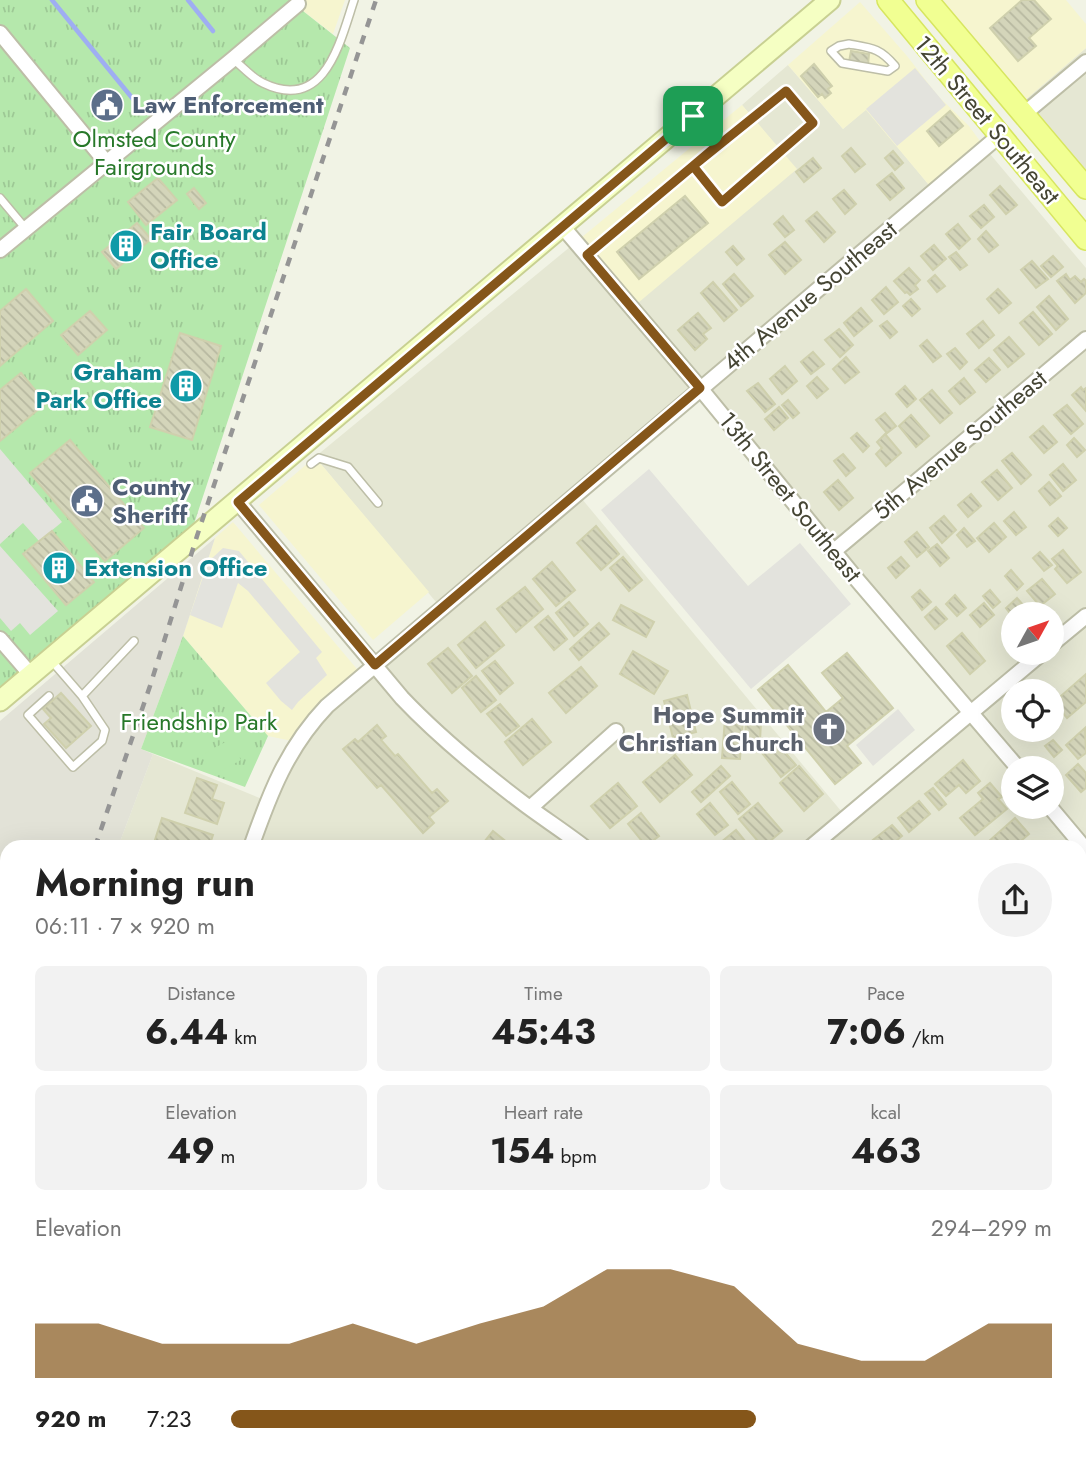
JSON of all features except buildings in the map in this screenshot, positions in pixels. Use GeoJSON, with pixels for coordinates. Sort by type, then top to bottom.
{"type":"FeatureCollection","features":[{"type":"Feature","properties":{"kind":"main road"},"geometry":{"type":"LineString","coordinates":[[0,701],[830,0]]}},
{"type":"Feature","properties":{"kind":"main road","name":"12th Street Southeast"},"geometry":{"type":"LineString","coordinates":[[888,0],[1086,239]]}},
{"type":"Feature","properties":{"kind":"main road","name":"12th Street Southeast"},"geometry":{"type":"LineString","coordinates":[[927,0],[1086,188]]}},
{"type":"Feature","properties":{"kind":"street"},"geometry":{"type":"LineString","coordinates":[[0,250],[299,2]]}},
{"type":"Feature","properties":{"kind":"street"},"geometry":{"type":"LineString","coordinates":[[0,33],[106,163]]}},
{"type":"Feature","properties":{"kind":"street"},"geometry":{"type":"LineString","coordinates":[[1024,114],[1086,62]]}},
{"type":"Feature","properties":{"kind":"street","name":"4th Avenue Southeast"},"geometry":{"type":"LineString","coordinates":[[253,840],[272,788],[292,749],[322,711],[1000,135]]}},
{"type":"Feature","properties":{"kind":"street","name":"13th Street Southeast"},"geometry":{"type":"LineString","coordinates":[[562,226],[1008,756]]}},
{"type":"Feature","properties":{"kind":"street","name":"5th Avenue Southeast"},"geometry":{"type":"LineString","coordinates":[[834,551],[1086,339]]}},
{"type":"Feature","properties":{"kind":"street"},"geometry":{"type":"LineString","coordinates":[[238,502],[402,698],[447,743],[574,840]]}},
{"type":"Feature","properties":{"kind":"street"},"geometry":{"type":"LineString","coordinates":[[1064,634],[1086,615]]}},
{"type":"Feature","properties":{"kind":"street"},"geometry":{"type":"LineString","coordinates":[[0,639],[31,675]]}},
{"type":"Feature","properties":{"kind":"street"},"geometry":{"type":"LineString","coordinates":[[819,840],[1028,665]]}},
{"type":"Feature","properties":{"kind":"street"},"geometry":{"type":"LineString","coordinates":[[530,808],[617,731]]}},
{"type":"Feature","properties":{"kind":"street"},"geometry":{"type":"LineString","coordinates":[[1060,819],[1078,840]]}},
{"type":"Feature","properties":{"kind":"lane"},"geometry":{"type":"LineString","coordinates":[[233,59],[261,82],[282,90],[302,88],[328,68],[336,53],[354,0]]}},
{"type":"Feature","properties":{"kind":"lane"},"geometry":{"type":"LineString","coordinates":[[849,44],[876,48],[895,66],[888,71],[842,63],[831,51],[849,44]]}},
{"type":"Feature","properties":{"kind":"lane"},"geometry":{"type":"LineString","coordinates":[[587,255],[719,144],[786,91],[813,123],[722,202],[693,166]]}},
{"type":"Feature","properties":{"kind":"lane"},"geometry":{"type":"LineString","coordinates":[[693,116],[719,144]]}},
{"type":"Feature","properties":{"kind":"lane"},"geometry":{"type":"LineString","coordinates":[[1,198],[26,229]]}},
{"type":"Feature","properties":{"kind":"lane"},"geometry":{"type":"LineString","coordinates":[[311,464],[319,458],[348,467],[378,503]]}},
{"type":"Feature","properties":{"kind":"lane"},"geometry":{"type":"LineString","coordinates":[[82,696],[134,641]]}},
{"type":"Feature","properties":{"kind":"lane"},"geometry":{"type":"LineString","coordinates":[[49,696],[28,715],[73,767],[102,741],[105,730],[82,696],[50,659]]}},
{"type":"Feature","properties":{"kind":"shaded area"},"geometry":{"type":"Polygon","coordinates":[[[289,0],[345,0],[333,34],[289,0]]]}},
{"type":"Feature","properties":{"kind":"shaded area"},"geometry":{"type":"Polygon","coordinates":[[[939,0],[1066,0],[1086,24],[1086,48],[1024,101],[939,0]]]}},
{"type":"Feature","properties":{"kind":"shaded area"},"geometry":{"type":"Polygon","coordinates":[[[860,2],[938,96],[969,126],[985,148],[934,191],[866,110],[843,129],[788,65],[860,2]]]}},
{"type":"Feature","properties":{"kind":"shaded area"},"geometry":{"type":"Polygon","coordinates":[[[1086,48],[1086,173],[1024,101],[1086,48]]]}},
{"type":"Feature","properties":{"kind":"shaded area"},"geometry":{"type":"Polygon","coordinates":[[[788,65],[843,129],[866,109],[934,191],[985,148],[1086,268],[1086,840],[121,840],[153,754],[267,801],[305,731],[441,608],[315,457],[576,242],[796,169],[742,105],[788,65]],[[700,389],[577,493],[846,817],[970,713],[700,389]]]}},
{"type":"Feature","properties":{"kind":"shaded area"},"geometry":{"type":"Polygon","coordinates":[[[915,68],[946,105],[897,146],[866,109],[915,68]]]}},
{"type":"Feature","properties":{"kind":"shaded area"},"geometry":{"type":"Polygon","coordinates":[[[742,105],[797,169],[632,308],[576,242],[742,105]]]}},
{"type":"Feature","properties":{"kind":"shaded area"},"geometry":{"type":"Polygon","coordinates":[[[0,449],[62,522],[39,541],[23,523],[0,544],[0,449]]]}},
{"type":"Feature","properties":{"kind":"shaded area"},"geometry":{"type":"Polygon","coordinates":[[[315,457],[429,592],[373,640],[259,505],[315,457]]]}},
{"type":"Feature","properties":{"kind":"shaded area"},"geometry":{"type":"Polygon","coordinates":[[[649,469],[748,586],[800,543],[851,604],[751,689],[601,510],[649,469]]]}},
{"type":"Feature","properties":{"kind":"shaded area"},"geometry":{"type":"Polygon","coordinates":[[[233,522],[362,675],[297,742],[268,736],[183,636],[215,538],[233,522]]]}},
{"type":"Feature","properties":{"kind":"shaded area"},"geometry":{"type":"Polygon","coordinates":[[[215,538],[183,636],[141,749],[153,754],[121,840],[0,840],[0,721],[215,538]]]}},
{"type":"Feature","properties":{"kind":"shaded area"},"geometry":{"type":"Polygon","coordinates":[[[0,546],[58,611],[30,635],[20,623],[11,631],[0,618],[0,546]]]}},
{"type":"Feature","properties":{"kind":"shaded area"},"geometry":{"type":"Polygon","coordinates":[[[223,548],[239,551],[322,652],[316,658],[327,675],[292,710],[266,683],[300,652],[248,591],[238,583],[222,628],[190,615],[208,562],[223,548]]]}},
{"type":"Feature","properties":{"kind":"shaded area"},"geometry":{"type":"Polygon","coordinates":[[[898,709],[915,730],[873,766],[856,745],[898,709]]]}},
{"type":"Feature","properties":{"kind":"green space","name":"Olmsted County Fairgrounds"},"geometry":{"type":"Polygon","coordinates":[[[0,0],[289,0],[350,48],[192,530],[0,691],[0,0]]]}},
{"type":"Feature","properties":{"kind":"green space","name":"Friendship Park"},"geometry":{"type":"Polygon","coordinates":[[[183,636],[268,736],[245,787],[141,749],[183,636]]]}},
{"type":"Feature","properties":{"kind":"green space"},"geometry":{"type":"Polygon","coordinates":[[[229,740],[241,760],[213,775],[202,755],[229,740]]]}},
{"type":"Feature","properties":{"kind":"waterway"},"geometry":{"type":"LineString","coordinates":[[52,0],[133,99]]}},
{"type":"Feature","properties":{"kind":"waterway"},"geometry":{"type":"LineString","coordinates":[[188,0],[213,31]]}},
{"type":"Feature","properties":{"kind":"railway"},"geometry":{"type":"LineString","coordinates":[[97,840],[376,0]]}},
{"type":"Feature","properties":{"kind":"place","name":"Law Enforcement"},"geometry":{"type":"Point","coordinates":[107,105]}},
{"type":"Feature","properties":{"kind":"place","name":"Fair Board Office"},"geometry":{"type":"Point","coordinates":[126,246]}},
{"type":"Feature","properties":{"kind":"place","name":"Graham Park Office"},"geometry":{"type":"Point","coordinates":[186,386]}},
{"type":"Feature","properties":{"kind":"place","name":"County Sheriff"},"geometry":{"type":"Point","coordinates":[87,501]}},
{"type":"Feature","properties":{"kind":"place","name":"Extension Office"},"geometry":{"type":"Point","coordinates":[59,568]}},
{"type":"Feature","properties":{"kind":"place","name":"Hope Summit Christian Church"},"geometry":{"type":"Point","coordinates":[829,729]}},
{"type":"Feature","properties":{"kind":"route"},"geometry":{"type":"LineString","coordinates":[[693,116],[238,502],[375,665],[700,388],[587,255],[693,166],[786,91],[813,123],[722,202],[693,166],[719,144],[693,116]]}}]}
